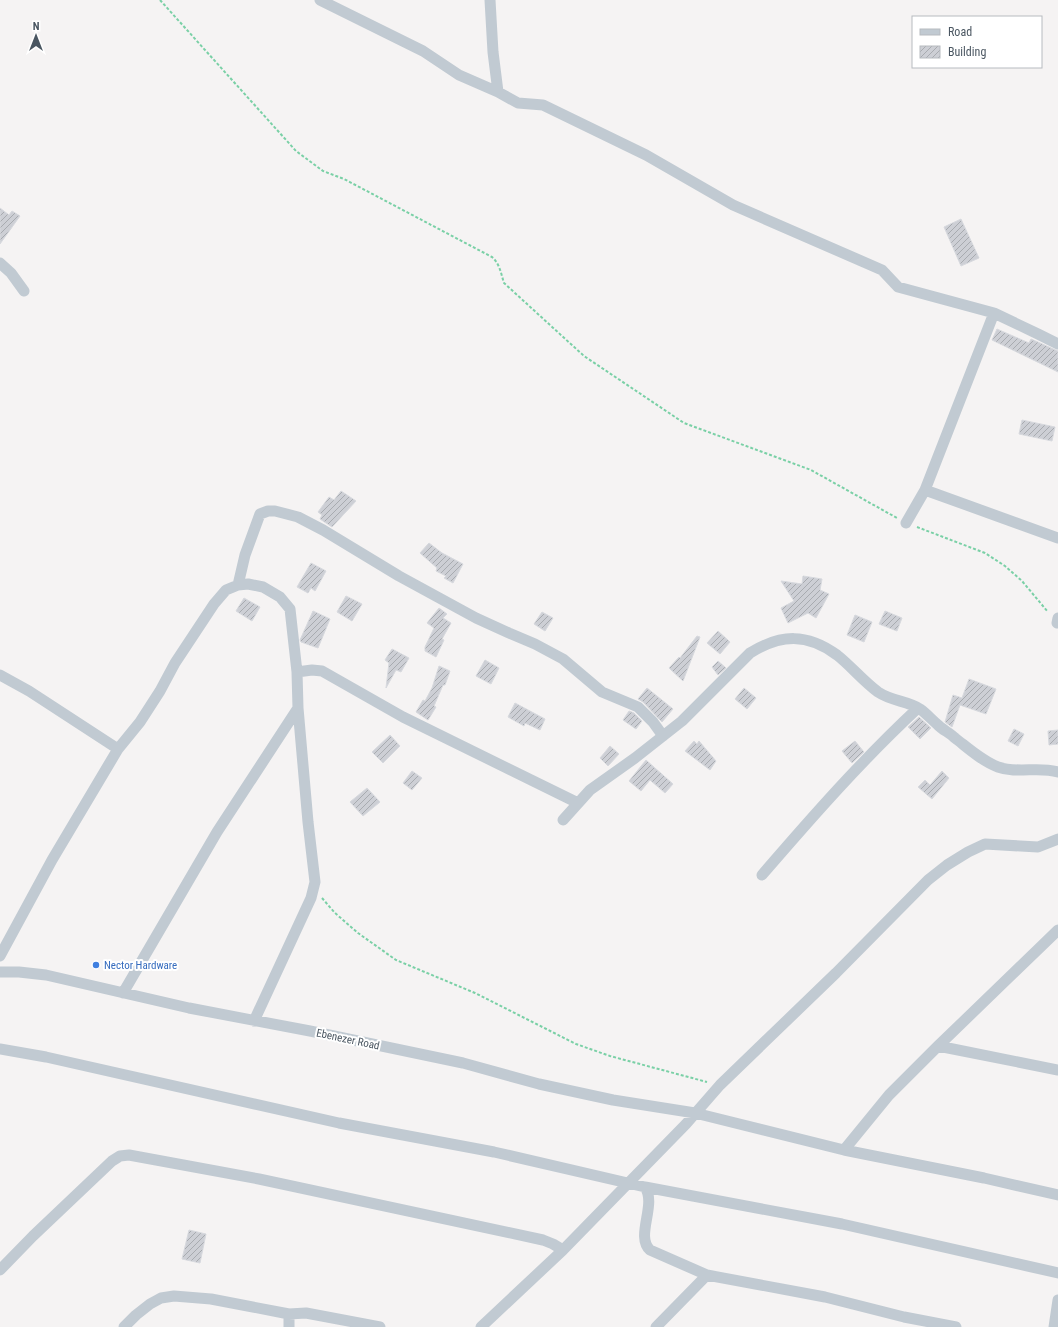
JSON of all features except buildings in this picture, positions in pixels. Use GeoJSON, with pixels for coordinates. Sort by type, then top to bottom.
{"type":"FeatureCollection","features":[{"type":"Feature","properties":{"kind":"street"},"geometry":{"type":"LineString","coordinates":[[320,0],[423,50],[459,75],[498,92],[518,103],[543,105],[646,155],[733,205],[882,270],[898,287],[994,313],[1058,344]]}},
{"type":"Feature","properties":{"kind":"street"},"geometry":{"type":"LineString","coordinates":[[490,0],[493,52],[498,92]]}},
{"type":"Feature","properties":{"kind":"street"},"geometry":{"type":"LineString","coordinates":[[0,263],[11,273],[24,291]]}},
{"type":"Feature","properties":{"kind":"street"},"geometry":{"type":"LineString","coordinates":[[906,523],[925,490],[994,313]]}},
{"type":"Feature","properties":{"kind":"street"},"geometry":{"type":"LineString","coordinates":[[925,490],[1058,538]]}},
{"type":"Feature","properties":{"kind":"street"},"geometry":{"type":"LineString","coordinates":[[238,585],[245,555],[260,514],[268,511],[275,511],[298,517],[323,530],[399,576],[476,618],[535,644],[563,659],[602,692],[638,707],[653,722],[663,736]]}},
{"type":"Feature","properties":{"kind":"street"},"geometry":{"type":"LineString","coordinates":[[0,956],[52,860],[118,749],[160,691],[175,663],[214,604],[226,590],[238,585],[248,584],[263,588],[280,597],[290,609],[297,672],[298,708],[308,822],[315,871],[314,889],[254,1021]]}},
{"type":"Feature","properties":{"kind":"street"},"geometry":{"type":"LineString","coordinates":[[563,820],[590,790],[635,758],[682,721],[750,654],[762,646],[776,641],[794,638],[804,639],[826,648],[879,692],[889,698],[918,708],[974,753],[998,767],[1049,770],[1058,772]]}},
{"type":"Feature","properties":{"kind":"street"},"geometry":{"type":"LineString","coordinates":[[297,672],[312,670],[322,671],[403,717],[578,803]]}},
{"type":"Feature","properties":{"kind":"street"},"geometry":{"type":"LineString","coordinates":[[0,675],[29,691],[118,749]]}},
{"type":"Feature","properties":{"kind":"street"},"geometry":{"type":"LineString","coordinates":[[123,993],[217,832],[298,708]]}},
{"type":"Feature","properties":{"kind":"street"},"geometry":{"type":"LineString","coordinates":[[762,875],[851,774],[885,738],[918,708]]}},
{"type":"Feature","properties":{"kind":"street"},"geometry":{"type":"LineString","coordinates":[[481,1327],[563,1250],[686,1124],[720,1086],[836,973],[928,880],[947,864],[985,844],[1038,847],[1058,839]]}},
{"type":"Feature","properties":{"kind":"street"},"geometry":{"type":"LineString","coordinates":[[844,1150],[889,1095],[1058,930]]}},
{"type":"Feature","properties":{"kind":"street"},"geometry":{"type":"LineString","coordinates":[[1046,943],[1058,945]]}},
{"type":"Feature","properties":{"kind":"street","name":"Ebenezer Road"},"geometry":{"type":"LineString","coordinates":[[0,972],[19,972],[46,975],[189,1008],[310,1031],[456,1062],[539,1084],[613,1100],[695,1113],[844,1150],[984,1178],[1058,1195]]}},
{"type":"Feature","properties":{"kind":"street"},"geometry":{"type":"LineString","coordinates":[[938,1046],[1058,1070]]}},
{"type":"Feature","properties":{"kind":"street"},"geometry":{"type":"LineString","coordinates":[[0,1049],[46,1057],[339,1123],[494,1152],[645,1187],[842,1224],[1058,1273]]}},
{"type":"Feature","properties":{"kind":"street"},"geometry":{"type":"LineString","coordinates":[[0,1270],[112,1160],[120,1156],[129,1155],[259,1179],[544,1240],[563,1250]]}},
{"type":"Feature","properties":{"kind":"street"},"geometry":{"type":"LineString","coordinates":[[645,1187],[649,1198],[644,1237],[647,1248],[650,1250],[707,1275],[825,1297],[904,1317],[956,1327]]}},
{"type":"Feature","properties":{"kind":"street"},"geometry":{"type":"LineString","coordinates":[[656,1327],[707,1275]]}},
{"type":"Feature","properties":{"kind":"street"},"geometry":{"type":"LineString","coordinates":[[124,1327],[150,1304],[161,1298],[174,1296],[211,1298],[288,1314],[306,1313],[380,1327]]}},
{"type":"Feature","properties":{"kind":"street"},"geometry":{"type":"LineString","coordinates":[[1054,1327],[1058,1300]]}},
{"type":"Feature","properties":{"kind":"street"},"geometry":{"type":"LineString","coordinates":[[288,1314],[289,1327]]}},
{"type":"Feature","properties":{"kind":"path"},"geometry":{"type":"LineString","coordinates":[[160,0],[296,151],[323,171],[344,179],[492,257],[497,261],[504,283],[584,356],[684,424],[811,470],[906,523],[985,553],[1006,566],[1022,581],[1058,621]]}},
{"type":"Feature","properties":{"kind":"path"},"geometry":{"type":"LineString","coordinates":[[314,889],[335,913],[358,933],[396,960],[475,993],[576,1044],[610,1056],[720,1086]]}},
{"type":"Feature","properties":{"kind":"place","name":"Nector Hardware"},"geometry":{"type":"Point","coordinates":[96,965]}}]}
